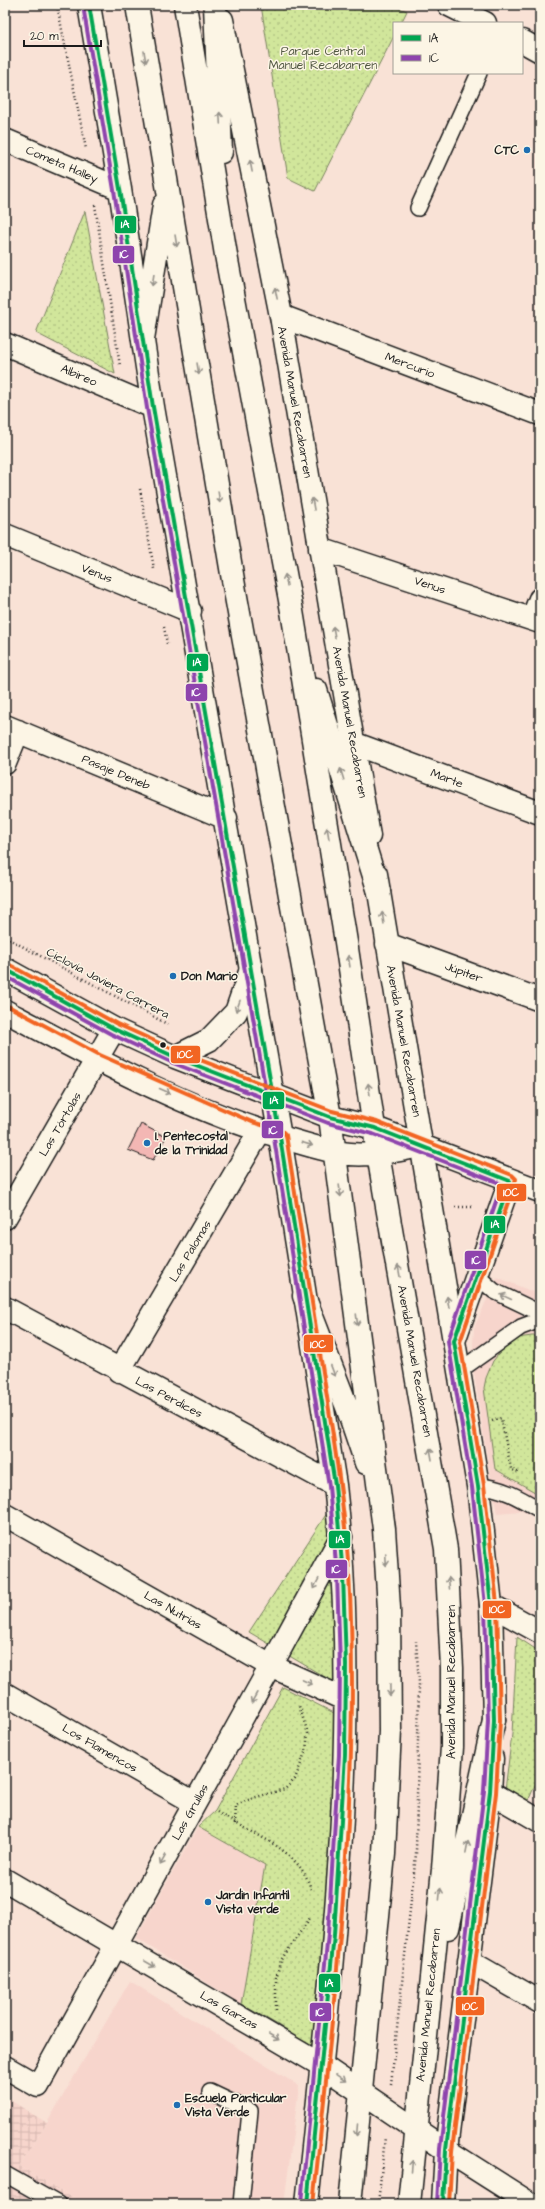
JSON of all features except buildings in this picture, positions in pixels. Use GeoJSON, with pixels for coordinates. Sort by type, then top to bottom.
{"type":"FeatureCollection","features":[{"type":"Feature","properties":{"kind":"street"},"geometry":{"type":"LineString","coordinates":[[89,5],[120,189],[153,407],[190,611],[273,1096],[270,1134],[304,1296],[335,1485],[341,1537],[344,1606],[343,1826],[308,2204]]}},
{"type":"Feature","properties":{"kind":"street"},"geometry":{"type":"LineString","coordinates":[[137,5],[233,580],[330,1117],[384,1529],[389,1608],[390,1731],[384,1854],[350,2204]]}},
{"type":"Feature","properties":{"kind":"street","name":"Avenida Manuel Recabarren"},"geometry":{"type":"LineString","coordinates":[[185,5],[226,255],[292,611],[346,942],[378,1154],[436,1481],[446,1548],[450,1597],[452,1747],[443,1869],[415,2128],[409,2204]]}},
{"type":"Feature","properties":{"kind":"street"},"geometry":{"type":"LineString","coordinates":[[215,5],[226,255]]}},
{"type":"Feature","properties":{"kind":"street","name":"Avenida Manuel Recabarren"},"geometry":{"type":"LineString","coordinates":[[219,5],[281,316],[422,1146],[478,1486],[491,1605],[494,1720],[490,1792],[446,2150],[443,2204]]}},
{"type":"Feature","properties":{"kind":"street"},"geometry":{"type":"LineString","coordinates":[[450,5],[483,22]]}},
{"type":"Feature","properties":{"kind":"street"},"geometry":{"type":"LineString","coordinates":[[523,42],[540,50]]}},
{"type":"Feature","properties":{"kind":"street","name":"Cometa Halley"},"geometry":{"type":"LineString","coordinates":[[5,140],[120,189]]}},
{"type":"Feature","properties":{"kind":"street"},"geometry":{"type":"LineString","coordinates":[[143,339],[167,186]]}},
{"type":"Feature","properties":{"kind":"street","name":"Mercurio"},"geometry":{"type":"LineString","coordinates":[[281,316],[540,414]]}},
{"type":"Feature","properties":{"kind":"street","name":"Albireo"},"geometry":{"type":"LineString","coordinates":[[5,344],[153,407]]}},
{"type":"Feature","properties":{"kind":"street","name":"Venus"},"geometry":{"type":"LineString","coordinates":[[5,535],[190,611]]}},
{"type":"Feature","properties":{"kind":"street","name":"Venus"},"geometry":{"type":"LineString","coordinates":[[320,548],[536,621]]}},
{"type":"Feature","properties":{"kind":"street"},"geometry":{"type":"LineString","coordinates":[[536,621],[540,598]]}},
{"type":"Feature","properties":{"kind":"street"},"geometry":{"type":"LineString","coordinates":[[292,611],[378,892]]}},
{"type":"Feature","properties":{"kind":"street"},"geometry":{"type":"LineString","coordinates":[[5,763],[11,728]]}},
{"type":"Feature","properties":{"kind":"street","name":"Pasaje Deneb"},"geometry":{"type":"LineString","coordinates":[[11,728],[226,818]]}},
{"type":"Feature","properties":{"kind":"street","name":"Marte"},"geometry":{"type":"LineString","coordinates":[[353,743],[540,814]]}},
{"type":"Feature","properties":{"kind":"street","name":"Júpiter"},"geometry":{"type":"LineString","coordinates":[[387,944],[540,1000]]}},
{"type":"Feature","properties":{"kind":"street"},"geometry":{"type":"LineString","coordinates":[[5,969],[114,1029],[175,1057],[330,1117],[375,1128],[510,1181],[540,1191]]}},
{"type":"Feature","properties":{"kind":"street"},"geometry":{"type":"LineString","coordinates":[[175,1057],[209,1040],[236,1012],[251,969]]}},
{"type":"Feature","properties":{"kind":"street"},"geometry":{"type":"LineString","coordinates":[[5,1011],[97,1060],[270,1134],[335,1152],[378,1154],[422,1146]]}},
{"type":"Feature","properties":{"kind":"street","name":"Las Tórtolas"},"geometry":{"type":"LineString","coordinates":[[5,1218],[114,1029]]}},
{"type":"Feature","properties":{"kind":"street","name":"Las Palomas"},"geometry":{"type":"LineString","coordinates":[[119,1370],[270,1134]]}},
{"type":"Feature","properties":{"kind":"street"},"geometry":{"type":"LineString","coordinates":[[454,1341],[510,1181]]}},
{"type":"Feature","properties":{"kind":"street"},"geometry":{"type":"LineString","coordinates":[[304,1296],[362,1450],[384,1529]]}},
{"type":"Feature","properties":{"kind":"street","name":"Las Perdices"},"geometry":{"type":"LineString","coordinates":[[5,1308],[335,1485]]}},
{"type":"Feature","properties":{"kind":"street","name":"Las Nutrias"},"geometry":{"type":"LineString","coordinates":[[5,1515],[277,1669],[344,1699]]}},
{"type":"Feature","properties":{"kind":"street","name":"Las Grullas"},"geometry":{"type":"LineString","coordinates":[[5,2067],[38,2086],[195,1803],[277,1669],[341,1537]]}},
{"type":"Feature","properties":{"kind":"street"},"geometry":{"type":"LineString","coordinates":[[491,1605],[540,1632]]}},
{"type":"Feature","properties":{"kind":"street","name":"Los Flamencos"},"geometry":{"type":"LineString","coordinates":[[5,1694],[195,1803]]}},
{"type":"Feature","properties":{"kind":"street"},"geometry":{"type":"LineString","coordinates":[[430,1993],[454,1906],[494,1720]]}},
{"type":"Feature","properties":{"kind":"street"},"geometry":{"type":"LineString","coordinates":[[490,1792],[540,1821]]}},
{"type":"Feature","properties":{"kind":"street","name":"Las Garzas"},"geometry":{"type":"LineString","coordinates":[[5,1880],[322,2065],[526,2203]]}},
{"type":"Feature","properties":{"kind":"street"},"geometry":{"type":"LineString","coordinates":[[470,1961],[540,2002]]}},
{"type":"Feature","properties":{"kind":"lane"},"geometry":{"type":"LineString","coordinates":[[418,208],[480,74]]}},
{"type":"Feature","properties":{"kind":"lane"},"geometry":{"type":"LineString","coordinates":[[477,1276],[494,1291],[540,1313]]}},
{"type":"Feature","properties":{"kind":"lane"},"geometry":{"type":"LineString","coordinates":[[459,1371],[520,1327],[540,1320]]}},
{"type":"Feature","properties":{"kind":"lane"},"geometry":{"type":"LineString","coordinates":[[478,1486],[492,1487],[502,1490],[540,1510]]}},
{"type":"Feature","properties":{"kind":"lane"},"geometry":{"type":"LineString","coordinates":[[210,2092],[250,2112],[241,2204]]}},
{"type":"Feature","properties":{"kind":"lane"},"geometry":{"type":"LineString","coordinates":[[5,2174],[58,2204]]}},
{"type":"Feature","properties":{"kind":"path","name":"Ciclovía Javiera Carrera"},"geometry":{"type":"LineString","coordinates":[[5,938],[203,1044]]}},
{"type":"Feature","properties":{"kind":"path"},"geometry":{"type":"LineString","coordinates":[[488,1422],[501,1418],[511,1468],[522,1474]]}},
{"type":"Feature","properties":{"kind":"path"},"geometry":{"type":"LineString","coordinates":[[235,1824],[236,1805],[253,1798],[285,1789],[295,1779],[301,1766],[308,1733],[302,1713],[277,1669]]}},
{"type":"Feature","properties":{"kind":"path"},"geometry":{"type":"LineString","coordinates":[[195,1803],[215,1811],[293,1858],[304,1870],[312,1893]]}},
{"type":"Feature","properties":{"kind":"path"},"geometry":{"type":"LineString","coordinates":[[285,2043],[278,2025],[275,2005],[276,1978],[281,1960],[312,1915]]}},
{"type":"Feature","properties":{"kind":"shaded area"},"geometry":{"type":"Polygon","coordinates":[[[497,1277],[540,1295],[540,1519],[522,1511],[497,1513],[492,1487],[472,1361],[474,1328],[497,1277]]]}},
{"type":"Feature","properties":{"kind":"shaded area","name":"Jardin Infantil Vista verde"},"geometry":{"type":"Polygon","coordinates":[[[198,1827],[265,1865],[241,2004],[136,1938],[198,1827]]]}},
{"type":"Feature","properties":{"kind":"shaded area","name":"Escuela Particular Vista Verde"},"geometry":{"type":"Polygon","coordinates":[[[130,1981],[299,2086],[284,2204],[84,2204],[19,2166],[47,2123],[130,1981]]]}},
{"type":"Feature","properties":{"kind":"shaded area"},"geometry":{"type":"Polygon","coordinates":[[[5,2097],[47,2123],[19,2166],[84,2204],[5,2204],[5,2097]]]}},
{"type":"Feature","properties":{"kind":"green space","name":"Parque Central Manuel Recabarren"},"geometry":{"type":"Polygon","coordinates":[[[261,5],[391,5],[407,11],[402,22],[393,22],[393,38],[315,191],[288,178],[261,5]]]}},
{"type":"Feature","properties":{"kind":"green space"},"geometry":{"type":"Polygon","coordinates":[[[85,211],[115,374],[36,333],[85,211]]]}},
{"type":"Feature","properties":{"kind":"green space"},"geometry":{"type":"Polygon","coordinates":[[[540,1336],[540,1495],[495,1469],[484,1388],[486,1378],[493,1361],[503,1349],[517,1338],[540,1336]]]}},
{"type":"Feature","properties":{"kind":"green space"},"geometry":{"type":"Polygon","coordinates":[[[331,1507],[340,1686],[249,1632],[331,1507]]]}},
{"type":"Feature","properties":{"kind":"green space"},"geometry":{"type":"Polygon","coordinates":[[[517,1637],[540,1652],[540,1774],[528,1801],[505,1790],[512,1734],[517,1637]]]}},
{"type":"Feature","properties":{"kind":"green space"},"geometry":{"type":"Polygon","coordinates":[[[283,1687],[338,1715],[332,1858],[316,2052],[278,2025],[241,2004],[265,1865],[198,1827],[215,1811],[283,1687]]]}},
{"type":"Feature","properties":{"kind":"transit line","name":"1A"},"geometry":{"type":"LineString","coordinates":[[89,5],[120,189],[153,407],[280,1137],[335,1485],[343,1575],[346,1665],[345,1755],[334,1935],[307,2204]]}},
{"type":"Feature","properties":{"kind":"transit line","name":"1C"},"geometry":{"type":"LineString","coordinates":[[83,6],[114,190],[147,408],[274,1138],[329,1486],[337,1575],[340,1665],[339,1755],[328,1934],[301,2203]]}},
{"type":"Feature","properties":{"kind":"transit line","name":"10C"},"geometry":{"type":"LineString","coordinates":[[8,964],[117,1024],[177,1051],[332,1111],[377,1122],[512,1175],[516,1179],[460,1342],[484,1485],[497,1604],[500,1720],[496,1793],[452,2151],[449,2204]]}},
{"type":"Feature","properties":{"kind":"transit line","name":"1A"},"geometry":{"type":"LineString","coordinates":[[5,969],[114,1029],[175,1057],[330,1117],[375,1128],[510,1181],[454,1341],[478,1486],[491,1605],[494,1720],[490,1792],[446,2150],[443,2204]]}},
{"type":"Feature","properties":{"kind":"transit line","name":"1C"},"geometry":{"type":"LineString","coordinates":[[5,976],[111,1034],[173,1063],[328,1123],[373,1134],[502,1184],[448,1341],[472,1487],[485,1605],[488,1720],[484,1791],[440,2149],[437,2204]]}},
{"type":"Feature","properties":{"kind":"transit line","name":"10C"},"geometry":{"type":"LineString","coordinates":[[8,1006],[100,1055],[252,1122],[282,1131],[286,1135],[341,1491],[349,1574],[352,1653],[352,1732],[344,1889],[330,2047],[313,2204]]}},
{"type":"Feature","properties":{"kind":"place","name":"CTC"},"geometry":{"type":"Point","coordinates":[527,150]}},
{"type":"Feature","properties":{"kind":"place","name":"Don Mario"},"geometry":{"type":"Point","coordinates":[173,976]}},
{"type":"Feature","properties":{"kind":"place","name":"I. Pentecostal de la Trinidad"},"geometry":{"type":"Point","coordinates":[147,1143]}},
{"type":"Feature","properties":{"kind":"place","name":"Jardin Infantil Vista verde"},"geometry":{"type":"Point","coordinates":[208,1902]}},
{"type":"Feature","properties":{"kind":"place","name":"Escuela Particular Vista Verde"},"geometry":{"type":"Point","coordinates":[177,2105]}}]}
